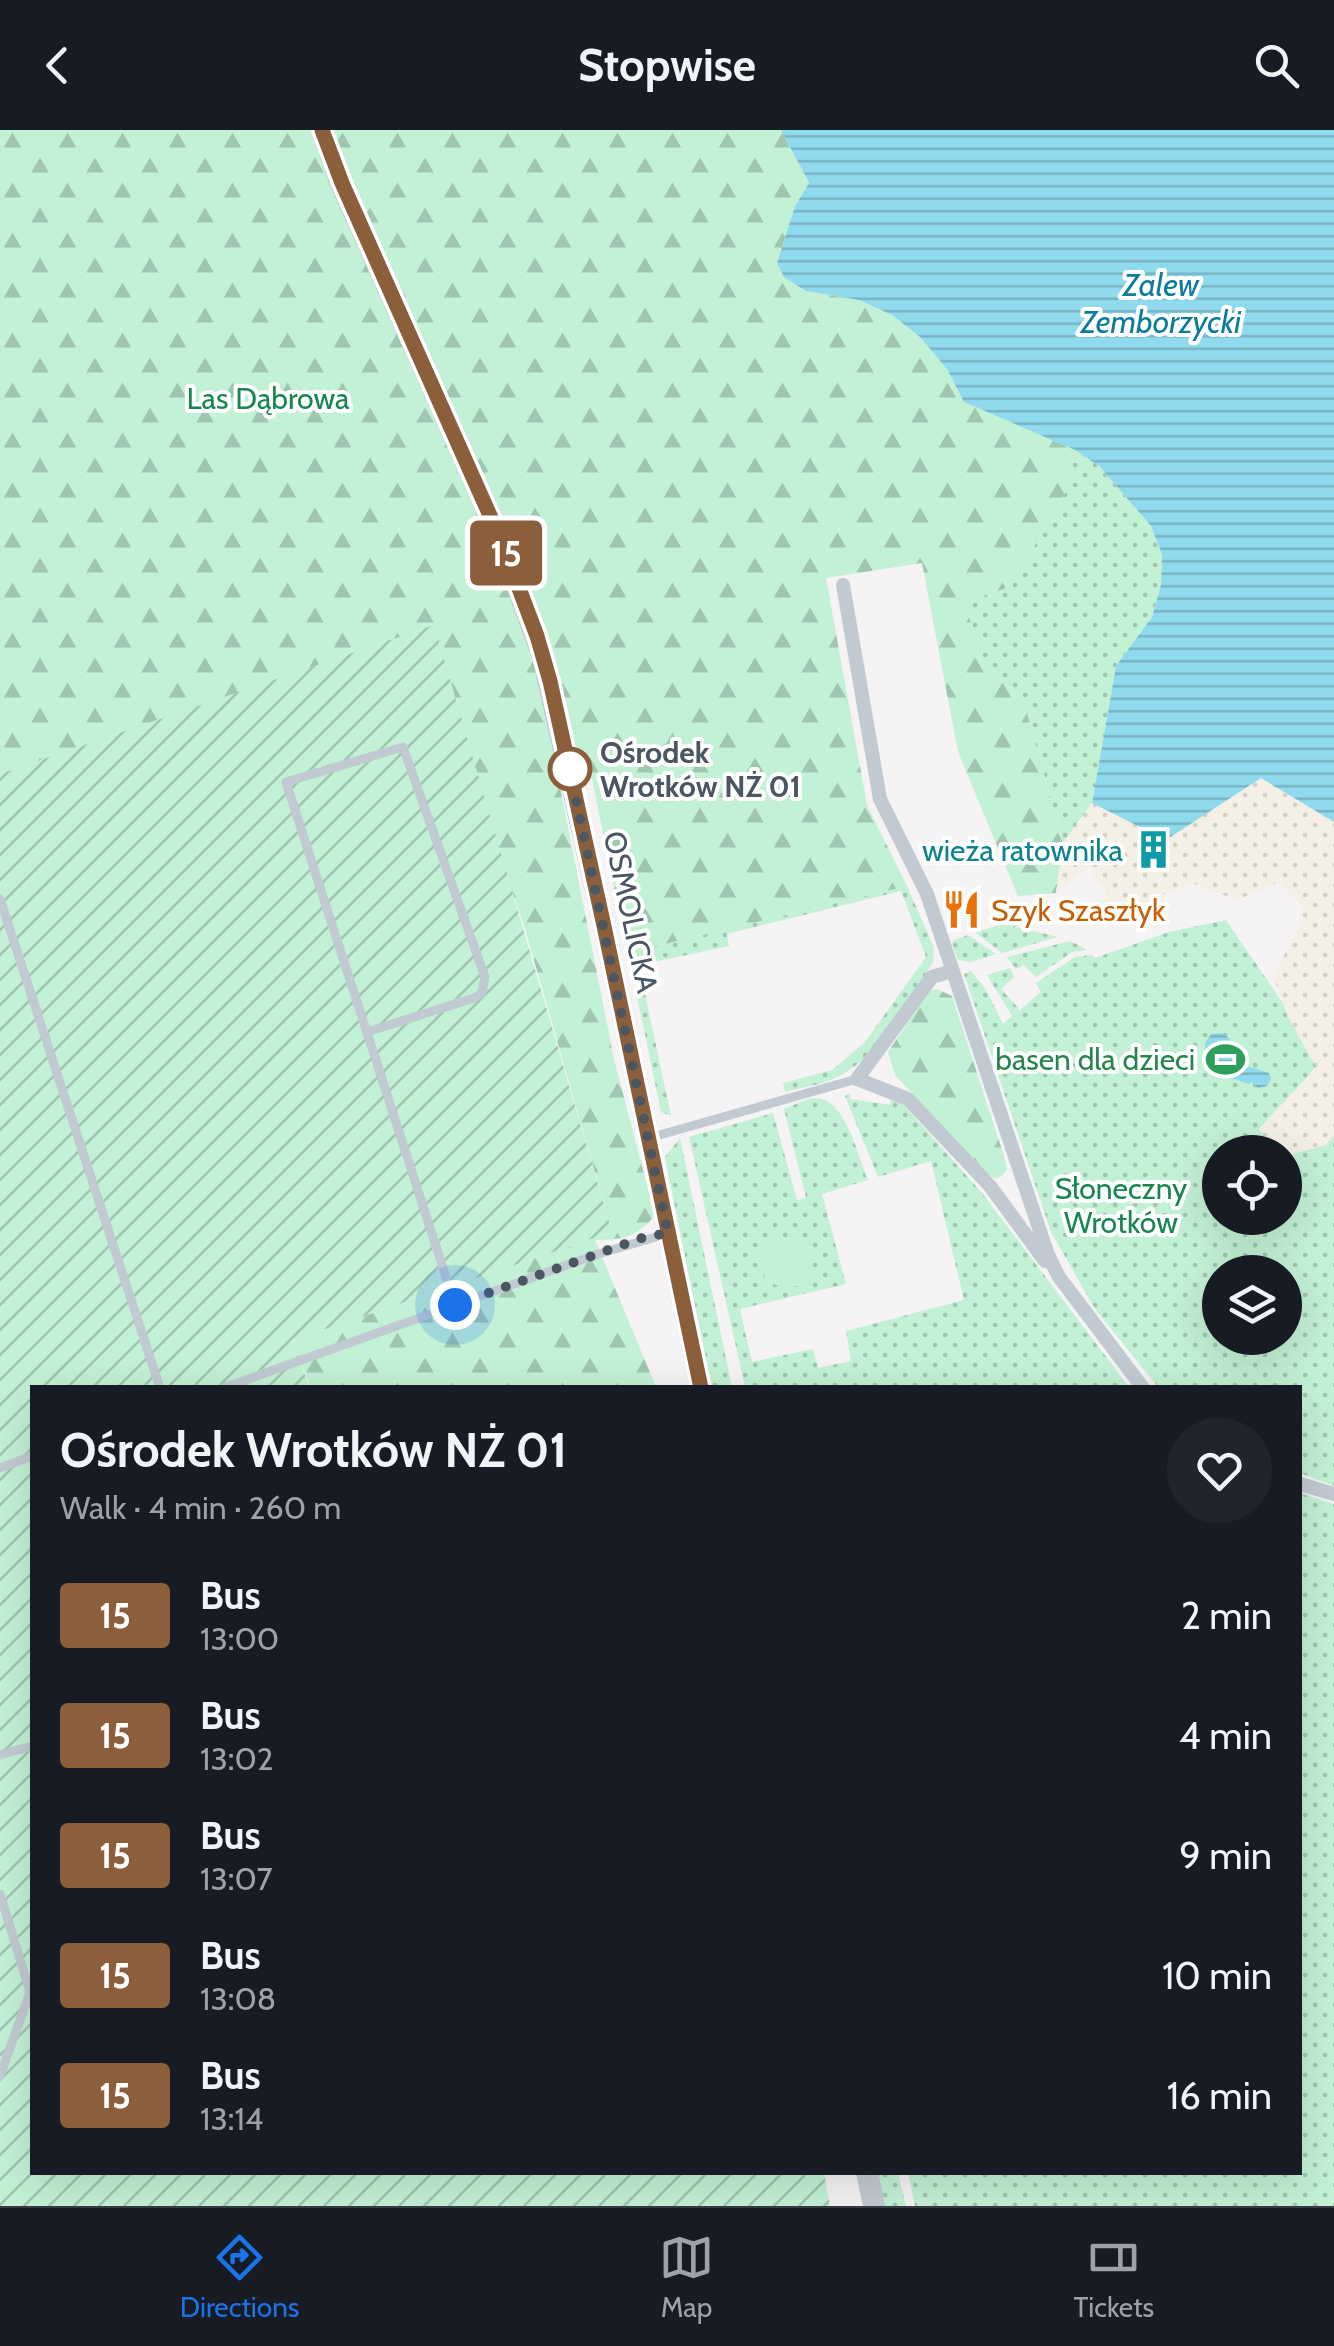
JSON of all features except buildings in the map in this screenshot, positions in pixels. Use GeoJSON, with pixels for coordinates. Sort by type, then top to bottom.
{"type":"FeatureCollection","features":[{"type":"Feature","properties":{"kind":"street","name":"OSMOLICKA"},"geometry":{"type":"LineString","coordinates":[[322,130],[500,538],[537,636],[567,757],[700,1385]]}},
{"type":"Feature","properties":{"kind":"street"},"geometry":{"type":"LineString","coordinates":[[843,585],[880,799],[927,894],[1058,1277]]}},
{"type":"Feature","properties":{"kind":"street"},"geometry":{"type":"LineString","coordinates":[[952,971],[932,976],[858,1079],[908,1099],[990,1186],[1142,1385]]}},
{"type":"Feature","properties":{"kind":"street"},"geometry":{"type":"LineString","coordinates":[[1302,1485],[1334,1494]]}},
{"type":"Feature","properties":{"kind":"street"},"geometry":{"type":"LineString","coordinates":[[868,2175],[874,2206]]}},
{"type":"Feature","properties":{"kind":"lane"},"geometry":{"type":"LineString","coordinates":[[367,1032],[474,998],[482,993],[485,977],[403,747],[286,782],[455,1305]]}},
{"type":"Feature","properties":{"kind":"lane"},"geometry":{"type":"LineString","coordinates":[[0,898],[159,1385]]}},
{"type":"Feature","properties":{"kind":"lane"},"geometry":{"type":"LineString","coordinates":[[649,1138],[858,1079]]}},
{"type":"Feature","properties":{"kind":"lane"},"geometry":{"type":"LineString","coordinates":[[231,1385],[642,1238],[668,1233]]}},
{"type":"Feature","properties":{"kind":"lane"},"geometry":{"type":"LineString","coordinates":[[0,1468],[30,1457]]}},
{"type":"Feature","properties":{"kind":"lane"},"geometry":{"type":"LineString","coordinates":[[0,1755],[30,1747]]}},
{"type":"Feature","properties":{"kind":"lane"},"geometry":{"type":"LineString","coordinates":[[0,1894],[30,1992],[0,2076]]}},
{"type":"Feature","properties":{"kind":"green space","name":"Las Dąbrowa"},"geometry":{"type":"Polygon","coordinates":[[[0,130],[781,130],[809,184],[795,206],[777,263],[806,291],[859,300],[892,315],[920,337],[947,369],[964,402],[1075,450],[1070,484],[1034,547],[1004,589],[965,602],[984,671],[1022,695],[1063,843],[1056,893],[1018,896],[958,752],[922,563],[826,578],[867,805],[907,886],[627,953],[587,754],[555,762],[614,1059],[655,1216],[628,1236],[595,1240],[655,1385],[309,1385],[293,1340],[612,1232],[525,929],[486,815],[23,767],[0,774],[0,130]]]}},
{"type":"Feature","properties":{"kind":"green space"},"geometry":{"type":"Polygon","coordinates":[[[1075,450],[1099,466],[1151,526],[1162,555],[1161,585],[1152,617],[1116,666],[1092,803],[1063,843],[1022,695],[984,671],[965,602],[1004,589],[1034,547],[1070,484],[1075,450]]]}},
{"type":"Feature","properties":{"kind":"green space"},"geometry":{"type":"Polygon","coordinates":[[[434,625],[612,1232],[293,1340],[308,1385],[30,1385],[30,2175],[825,2175],[830,2206],[0,2206],[0,774],[434,625]]]}},
{"type":"Feature","properties":{"kind":"green space"},"geometry":{"type":"Polygon","coordinates":[[[907,886],[934,948],[933,962],[878,1045],[848,1071],[826,1082],[785,1092],[783,1083],[832,1070],[865,1042],[926,957],[901,891],[727,934],[729,946],[630,967],[627,953],[907,886]]]}},
{"type":"Feature","properties":{"kind":"green space","name":"Słoneczny Wrotków"},"geometry":{"type":"Polygon","coordinates":[[[1226,920],[1334,1078],[1334,1486],[1302,1474],[1302,1385],[1156,1385],[1095,1309],[1051,1232],[964,974],[971,971],[985,988],[1003,1024],[1012,1016],[987,975],[1010,968],[1014,977],[1001,989],[1020,1010],[1041,992],[1036,983],[1075,957],[1095,958],[1169,932],[1226,920]]]}},
{"type":"Feature","properties":{"kind":"green space"},"geometry":{"type":"Polygon","coordinates":[[[1005,924],[1058,937],[1002,953],[975,932],[1005,924]]]}},
{"type":"Feature","properties":{"kind":"green space"},"geometry":{"type":"Polygon","coordinates":[[[968,935],[996,954],[971,962],[958,960],[952,944],[968,935]]]}},
{"type":"Feature","properties":{"kind":"green space"},"geometry":{"type":"Polygon","coordinates":[[[1070,941],[1088,950],[1072,952],[1036,977],[1024,965],[1016,969],[1007,957],[1070,941]]]}},
{"type":"Feature","properties":{"kind":"green space"},"geometry":{"type":"Polygon","coordinates":[[[643,984],[671,1116],[661,1112],[636,991],[643,984]]]}},
{"type":"Feature","properties":{"kind":"green space"},"geometry":{"type":"Polygon","coordinates":[[[937,989],[952,996],[1005,1159],[1007,1169],[996,1179],[895,1075],[888,1052],[929,991],[937,989]]]}},
{"type":"Feature","properties":{"kind":"green space"},"geometry":{"type":"Polygon","coordinates":[[[850,1093],[850,1099],[890,1105],[891,1098],[902,1103],[982,1193],[1127,1385],[745,1385],[689,1137],[773,1113],[797,1200],[806,1198],[784,1109],[814,1098],[825,1100],[849,1129],[868,1180],[822,1194],[846,1284],[740,1309],[752,1362],[813,1349],[818,1368],[851,1361],[846,1331],[964,1300],[931,1161],[878,1177],[845,1096],[850,1093]]]}},
{"type":"Feature","properties":{"kind":"green space"},"geometry":{"type":"Polygon","coordinates":[[[680,1138],[732,1385],[711,1385],[665,1157],[680,1138]]]}},
{"type":"Feature","properties":{"kind":"green space"},"geometry":{"type":"Polygon","coordinates":[[[787,1239],[807,1251],[814,1273],[799,1285],[782,1287],[768,1282],[760,1269],[762,1251],[787,1239]]]}},
{"type":"Feature","properties":{"kind":"green space"},"geometry":{"type":"Polygon","coordinates":[[[1302,1494],[1334,1504],[1334,2206],[915,2206],[908,2175],[1302,2175],[1302,1494]]]}},
{"type":"Feature","properties":{"kind":"green space"},"geometry":{"type":"Polygon","coordinates":[[[878,2175],[898,2175],[906,2206],[885,2206],[878,2175]]]}},
{"type":"Feature","properties":{"kind":"sand"},"geometry":{"type":"Polygon","coordinates":[[[1102,749],[1261,778],[1334,822],[1334,1135],[1326,1145],[1302,1151],[1302,1135],[1263,1135],[1259,1129],[1316,1067],[1287,1015],[1273,976],[1301,923],[1303,907],[1279,882],[1237,900],[1192,883],[1164,894],[1149,916],[1074,921],[1108,896],[1088,867],[1056,893],[1063,843],[1092,803],[1102,749]]]}},
{"type":"Feature","properties":{"kind":"water","name":"Zalew Zemborzycki"},"geometry":{"type":"Polygon","coordinates":[[[781,130],[1334,130],[1334,822],[1261,778],[1166,840],[1092,803],[1116,666],[1152,617],[1161,585],[1162,555],[1151,526],[1099,466],[1075,450],[964,402],[947,369],[920,337],[892,315],[859,300],[806,291],[784,277],[777,263],[795,206],[809,183],[781,130]]]}},
{"type":"Feature","properties":{"kind":"water","name":"basen dla dzieci"},"geometry":{"type":"Polygon","coordinates":[[[1221,1033],[1229,1038],[1241,1064],[1269,1073],[1267,1086],[1258,1088],[1252,1082],[1218,1074],[1205,1043],[1211,1034],[1221,1033]]]}},
{"type":"Feature","properties":{"kind":"bus line","name":"15"},"geometry":{"type":"LineString","coordinates":[[322,130],[500,538],[537,636],[604,926],[700,1385]]}},
{"type":"Feature","properties":{"kind":"place","name":"Ośrodek Wrotków NŻ 01"},"geometry":{"type":"Point","coordinates":[570,769]}},
{"type":"Feature","properties":{"kind":"place","name":"wieża ratownika"},"geometry":{"type":"Point","coordinates":[1153,850]}},
{"type":"Feature","properties":{"kind":"place","name":"Szyk Szaszłyk"},"geometry":{"type":"Point","coordinates":[961,910]}},
{"type":"Feature","properties":{"kind":"place","name":"basen dla dzieci"},"geometry":{"type":"Point","coordinates":[1225,1059]}},
{"type":"Feature","properties":{"kind":"route"},"geometry":{"type":"LineString","coordinates":[[455,1305],[642,1238],[668,1233],[567,757],[570,769]]}}]}
